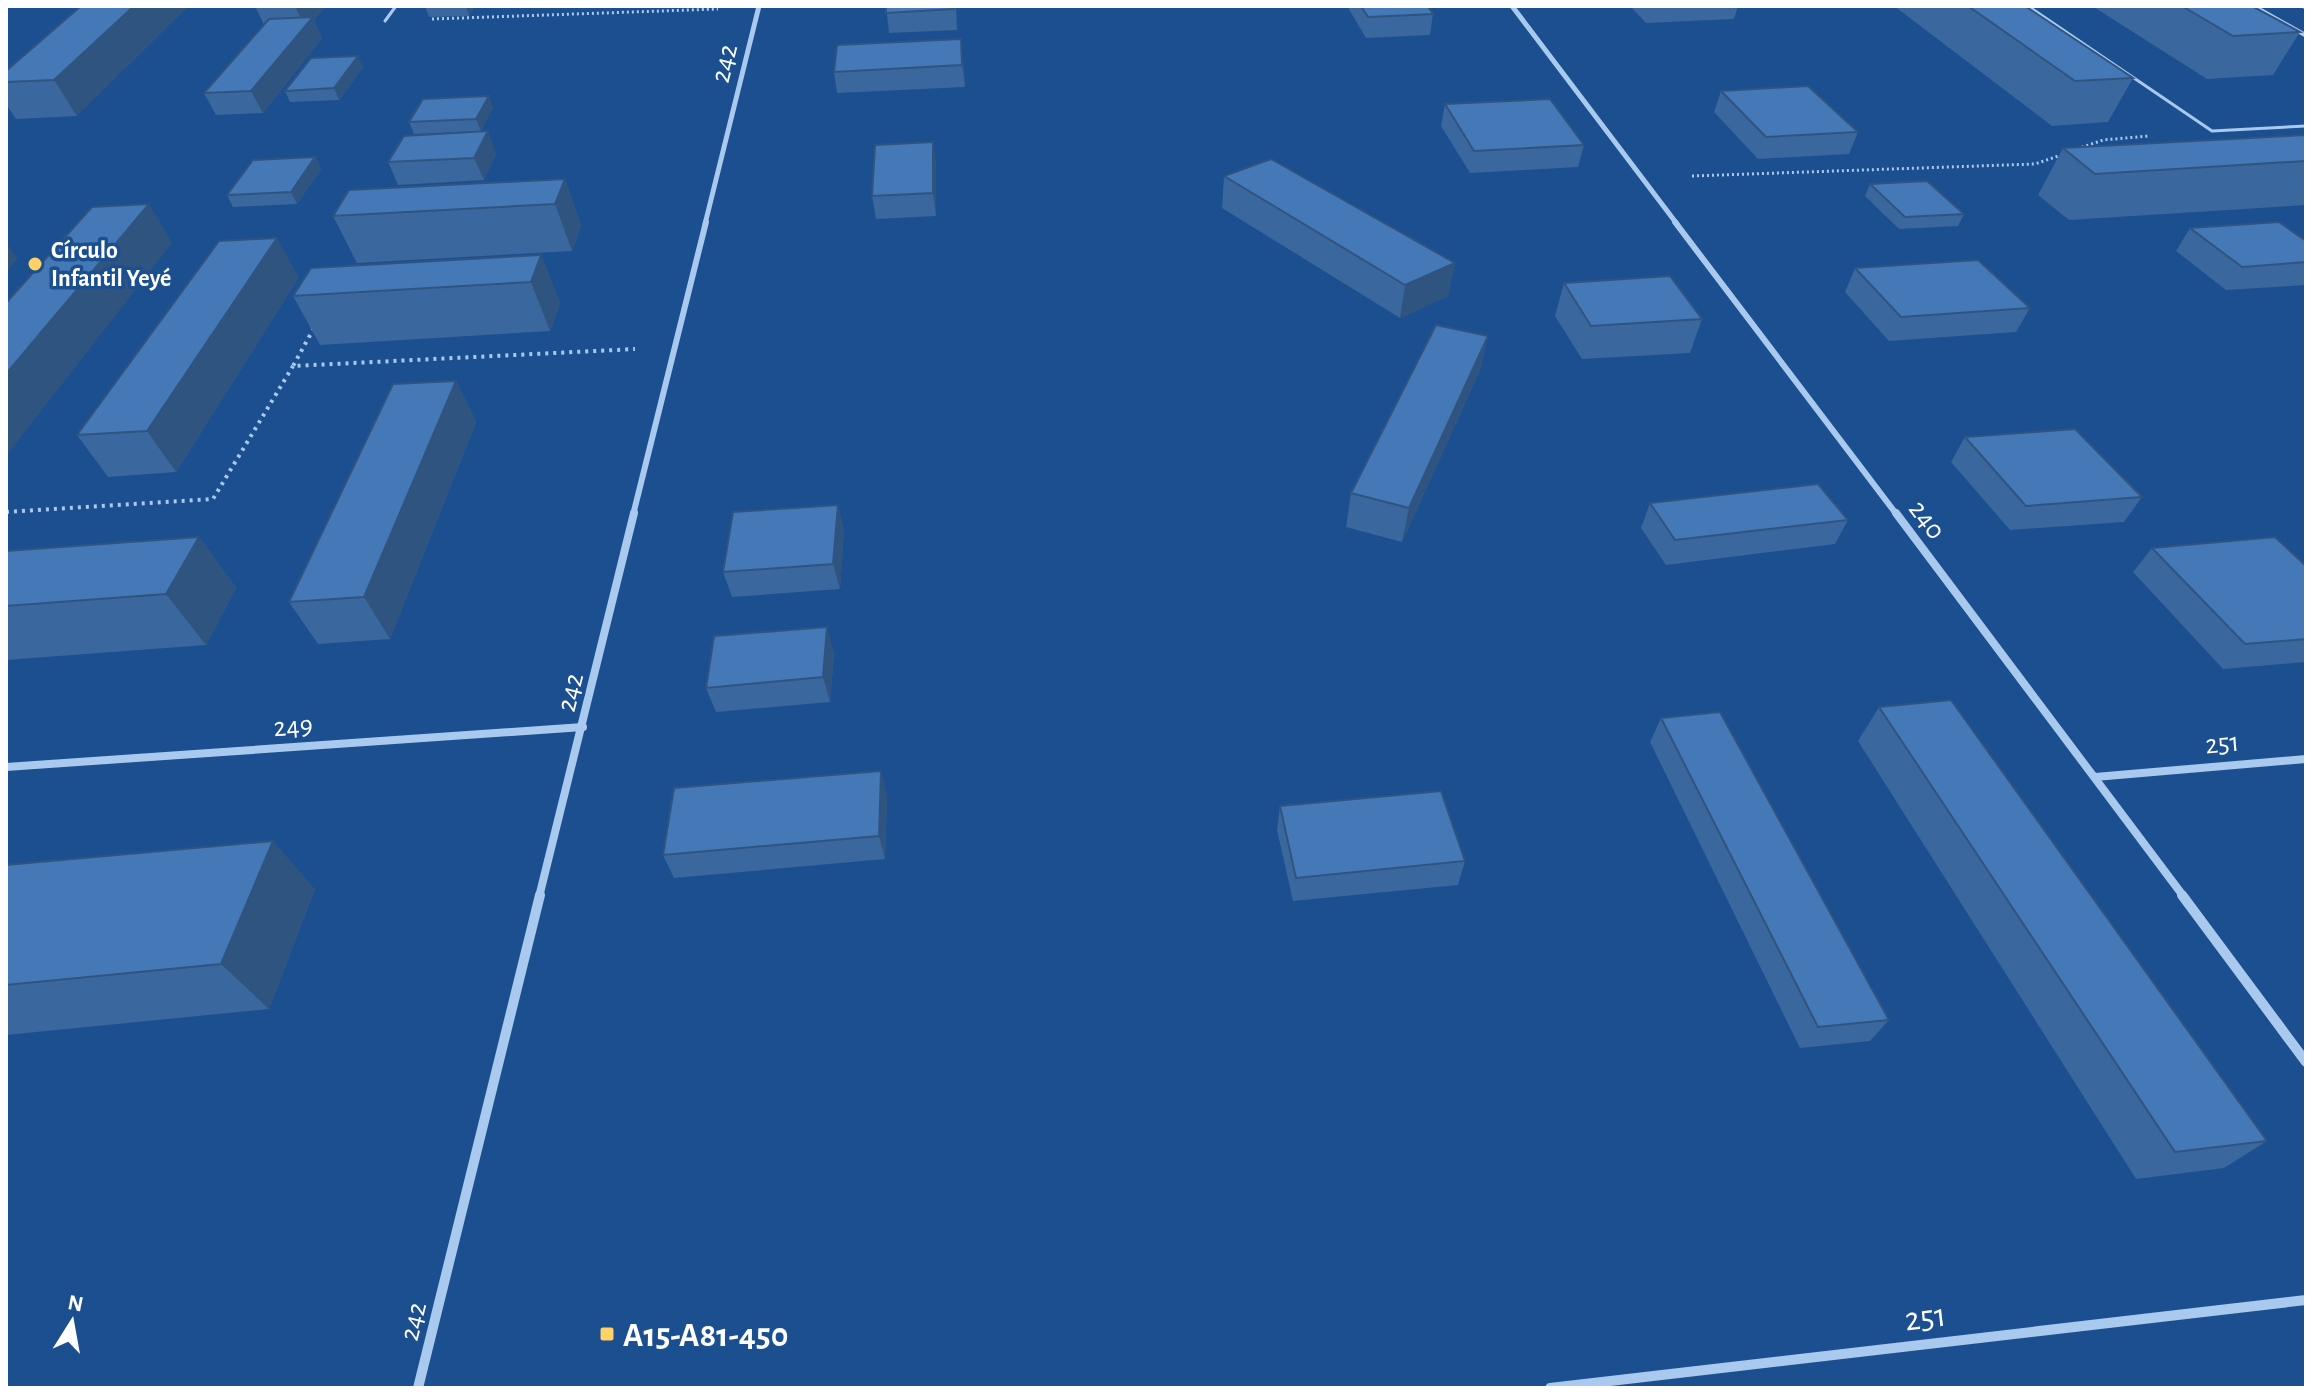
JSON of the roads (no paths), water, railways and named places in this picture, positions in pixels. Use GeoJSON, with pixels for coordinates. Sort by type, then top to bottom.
{"type":"FeatureCollection","features":[{"type":"Feature","properties":{"kind":"street","name":"240"},"geometry":{"type":"LineString","coordinates":[[1512,6],[2095,777],[2306,1062]]}},
{"type":"Feature","properties":{"kind":"street"},"geometry":{"type":"LineString","coordinates":[[2253,6],[2306,36]]}},
{"type":"Feature","properties":{"kind":"street","name":"242"},"geometry":{"type":"LineString","coordinates":[[418,1388],[759,7]]}},
{"type":"Feature","properties":{"kind":"street","name":"249"},"geometry":{"type":"LineString","coordinates":[[6,767],[583,727]]}},
{"type":"Feature","properties":{"kind":"street","name":"251"},"geometry":{"type":"LineString","coordinates":[[2095,777],[2306,759]]}},
{"type":"Feature","properties":{"kind":"street","name":"251"},"geometry":{"type":"LineString","coordinates":[[1550,1388],[2306,1300]]}},
{"type":"Feature","properties":{"kind":"lane"},"geometry":{"type":"LineString","coordinates":[[385,21],[396,6]]}},
{"type":"Feature","properties":{"kind":"lane"},"geometry":{"type":"LineString","coordinates":[[2028,6],[2212,131],[2306,126]]}},
{"type":"Feature","properties":{"kind":"place","name":"Círculo Infantil Yeyé"},"geometry":{"type":"Point","coordinates":[35,264]}},
{"type":"Feature","properties":{"kind":"place","name":"A15-A81-450"},"geometry":{"type":"Point","coordinates":[607,1334]}}]}
